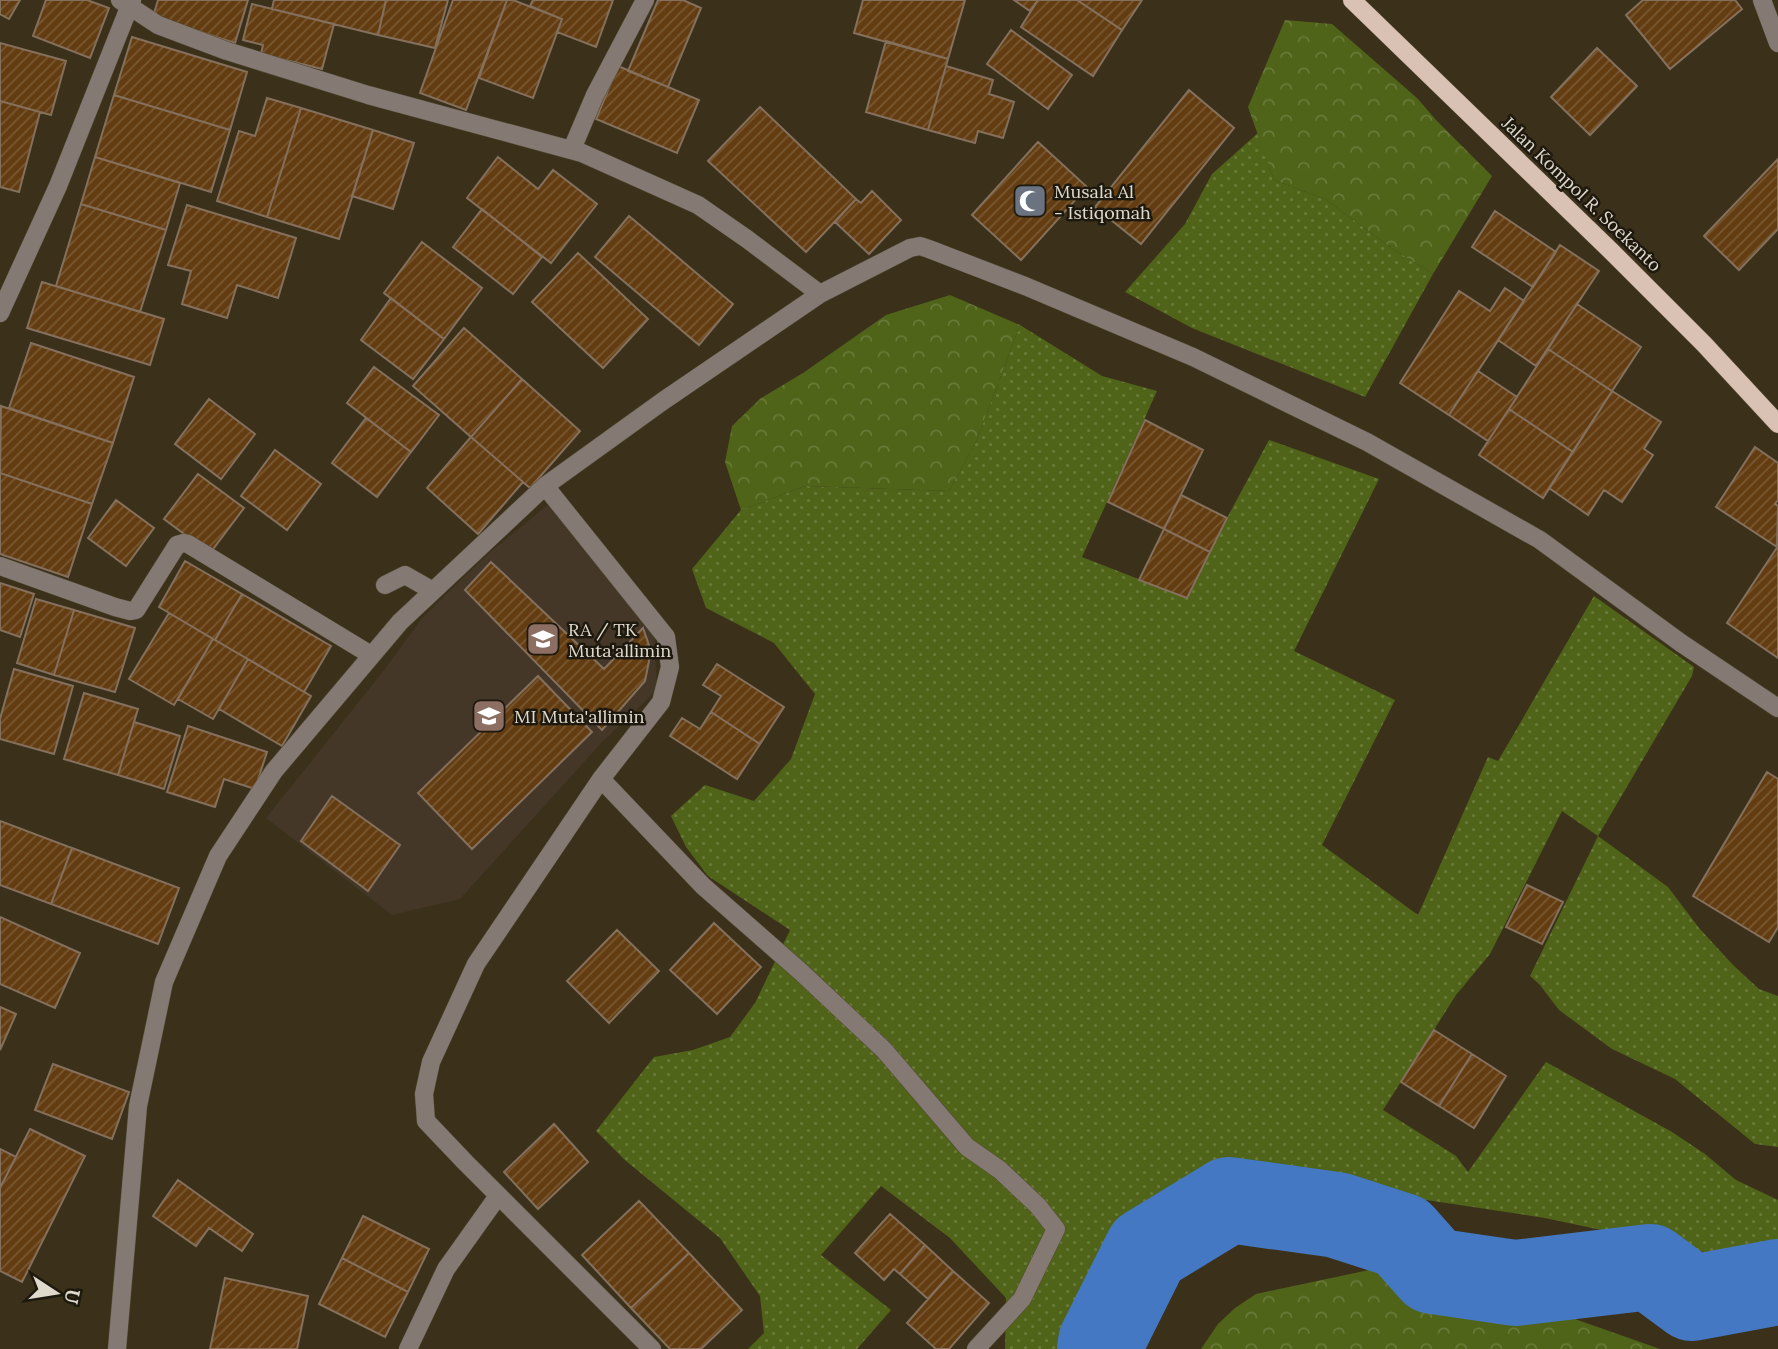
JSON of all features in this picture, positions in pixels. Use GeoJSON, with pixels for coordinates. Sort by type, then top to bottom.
{"type":"FeatureCollection","features":[{"type":"Feature","properties":{"kind":"main road","name":"Jalan Kompol R. Soekanto"},"geometry":{"type":"LineString","coordinates":[[1352,0],[1639,279],[1778,424]]}},
{"type":"Feature","properties":{"kind":"street"},"geometry":{"type":"LineString","coordinates":[[572,149],[595,95],[645,0]]}},
{"type":"Feature","properties":{"kind":"street"},"geometry":{"type":"LineString","coordinates":[[1762,0],[1778,43]]}},
{"type":"Feature","properties":{"kind":"street"},"geometry":{"type":"LineString","coordinates":[[0,313],[58,186],[127,2],[158,25],[226,51],[368,95],[572,149],[698,205],[820,294]]}},
{"type":"Feature","properties":{"kind":"street"},"geometry":{"type":"LineString","coordinates":[[117,1349],[138,1107],[164,982],[218,856],[274,771],[400,622],[545,486],[663,401],[820,294],[910,248],[920,246],[1025,286],[1193,357],[1367,442],[1540,540],[1681,643],[1778,708]]}},
{"type":"Feature","properties":{"kind":"street"},"geometry":{"type":"LineString","coordinates":[[545,486],[666,637],[670,667],[661,702],[601,779],[476,964],[431,1062],[424,1094],[426,1121],[652,1349]]}},
{"type":"Feature","properties":{"kind":"street"},"geometry":{"type":"LineString","coordinates":[[0,566],[130,611],[136,610],[141,604],[177,545],[184,542],[372,654]]}},
{"type":"Feature","properties":{"kind":"street"},"geometry":{"type":"LineString","coordinates":[[385,585],[405,575],[433,591]]}},
{"type":"Feature","properties":{"kind":"street"},"geometry":{"type":"LineString","coordinates":[[601,779],[703,886],[884,1049],[967,1147],[1000,1170],[1038,1206],[1056,1229],[1022,1299],[976,1349]]}},
{"type":"Feature","properties":{"kind":"street"},"geometry":{"type":"LineString","coordinates":[[408,1349],[446,1269],[498,1196]]}},
{"type":"Feature","properties":{"kind":"shaded area","name":"MI Muta'allimin"},"geometry":{"type":"Polygon","coordinates":[[[550,503],[654,629],[657,690],[603,741],[460,899],[392,915],[266,818],[385,669],[422,618],[489,553],[550,503]]]}},
{"type":"Feature","properties":{"kind":"green space"},"geometry":{"type":"Polygon","coordinates":[[[1285,20],[1332,24],[1417,98],[1492,176],[1433,274],[1393,249],[1325,199],[1274,180],[1248,107],[1285,20]]]}},
{"type":"Feature","properties":{"kind":"green space"},"geometry":{"type":"Polygon","coordinates":[[[1258,133],[1274,180],[1325,199],[1393,249],[1433,274],[1365,397],[1192,328],[1125,292],[1185,224],[1212,174],[1258,133]]]}},
{"type":"Feature","properties":{"kind":"green space"},"geometry":{"type":"Polygon","coordinates":[[[950,295],[1020,325],[976,442],[949,491],[805,486],[741,510],[725,462],[732,426],[761,398],[803,373],[886,315],[950,295]]]}},
{"type":"Feature","properties":{"kind":"green space"},"geometry":{"type":"Polygon","coordinates":[[[1020,325],[1102,376],[1157,391],[1082,557],[1187,598],[1269,440],[1379,479],[1294,651],[1395,700],[1322,845],[1418,915],[1488,757],[1498,761],[1594,596],[1694,667],[1692,676],[1598,836],[1562,811],[1490,954],[1456,995],[1383,1110],[1456,1156],[1468,1172],[1546,1062],[1672,1132],[1705,1154],[1736,1180],[1778,1200],[1778,1239],[1774,1243],[1742,1260],[1545,1218],[1380,1193],[1196,1185],[1163,1208],[1072,1307],[1064,1349],[1005,1349],[1006,1298],[950,1238],[881,1186],[821,1255],[891,1310],[857,1349],[748,1349],[764,1333],[760,1296],[720,1238],[626,1161],[596,1131],[654,1057],[693,1050],[730,1037],[755,1003],[790,930],[708,876],[686,847],[671,816],[705,785],[754,801],[791,759],[815,694],[774,643],[706,608],[692,569],[741,510],[805,486],[949,491],[976,442],[1020,325]]]}},
{"type":"Feature","properties":{"kind":"green space"},"geometry":{"type":"Polygon","coordinates":[[[1598,836],[1668,887],[1699,928],[1733,965],[1759,989],[1778,996],[1778,1147],[1755,1144],[1675,1079],[1612,1049],[1559,1010],[1530,976],[1598,836]]]}},
{"type":"Feature","properties":{"kind":"green space"},"geometry":{"type":"Polygon","coordinates":[[[1369,1270],[1480,1299],[1541,1307],[1660,1349],[1201,1349],[1218,1324],[1256,1294],[1369,1270]]]}},
{"type":"Feature","properties":{"kind":"building"},"geometry":{"type":"Polygon","coordinates":[[[0,0],[20,0],[9,19],[0,14],[0,0]]]}},
{"type":"Feature","properties":{"kind":"building"},"geometry":{"type":"Polygon","coordinates":[[[46,0],[87,0],[109,8],[90,58],[33,36],[46,0]]]}},
{"type":"Feature","properties":{"kind":"building"},"geometry":{"type":"Polygon","coordinates":[[[158,0],[248,0],[235,43],[153,17],[158,0]]]}},
{"type":"Feature","properties":{"kind":"building"},"geometry":{"type":"Polygon","coordinates":[[[274,0],[386,0],[378,35],[272,9],[274,0]]]}},
{"type":"Feature","properties":{"kind":"building"},"geometry":{"type":"Polygon","coordinates":[[[386,0],[448,0],[435,48],[378,35],[386,0]]]}},
{"type":"Feature","properties":{"kind":"building"},"geometry":{"type":"Polygon","coordinates":[[[453,0],[507,0],[466,110],[420,93],[453,0]]]}},
{"type":"Feature","properties":{"kind":"building"},"geometry":{"type":"Polygon","coordinates":[[[507,0],[562,19],[533,98],[479,78],[507,0]]]}},
{"type":"Feature","properties":{"kind":"building"},"geometry":{"type":"Polygon","coordinates":[[[533,0],[613,0],[596,47],[557,32],[562,19],[530,6],[533,0]]]}},
{"type":"Feature","properties":{"kind":"building"},"geometry":{"type":"Polygon","coordinates":[[[658,0],[683,0],[701,8],[668,87],[628,71],[658,0]]]}},
{"type":"Feature","properties":{"kind":"building"},"geometry":{"type":"Polygon","coordinates":[[[863,0],[965,0],[948,59],[854,33],[863,0]]]}},
{"type":"Feature","properties":{"kind":"building"},"geometry":{"type":"Polygon","coordinates":[[[1014,0],[1038,0],[1030,11],[1014,0]]]}},
{"type":"Feature","properties":{"kind":"building"},"geometry":{"type":"Polygon","coordinates":[[[1038,0],[1077,0],[1122,30],[1093,76],[1021,27],[1038,0]]]}},
{"type":"Feature","properties":{"kind":"building"},"geometry":{"type":"Polygon","coordinates":[[[1077,0],[1142,0],[1122,30],[1077,0]]]}},
{"type":"Feature","properties":{"kind":"building"},"geometry":{"type":"Polygon","coordinates":[[[1643,0],[1735,0],[1742,9],[1670,69],[1626,15],[1643,0]]]}},
{"type":"Feature","properties":{"kind":"building"},"geometry":{"type":"Polygon","coordinates":[[[252,4],[334,24],[322,69],[261,54],[263,45],[243,40],[252,4]]]}},
{"type":"Feature","properties":{"kind":"building"},"geometry":{"type":"Polygon","coordinates":[[[1011,30],[1072,75],[1048,109],[987,64],[1011,30]]]}},
{"type":"Feature","properties":{"kind":"building"},"geometry":{"type":"Polygon","coordinates":[[[132,37],[247,72],[230,130],[114,95],[132,37]]]}},
{"type":"Feature","properties":{"kind":"building"},"geometry":{"type":"Polygon","coordinates":[[[886,41],[948,59],[928,130],[866,112],[886,41]]]}},
{"type":"Feature","properties":{"kind":"building"},"geometry":{"type":"Polygon","coordinates":[[[0,43],[66,61],[51,115],[0,101],[0,43]]]}},
{"type":"Feature","properties":{"kind":"building"},"geometry":{"type":"Polygon","coordinates":[[[1597,48],[1637,86],[1590,135],[1551,97],[1597,48]]]}},
{"type":"Feature","properties":{"kind":"building"},"geometry":{"type":"Polygon","coordinates":[[[618,66],[699,100],[677,153],[596,119],[618,66]]]}},
{"type":"Feature","properties":{"kind":"building"},"geometry":{"type":"Polygon","coordinates":[[[946,66],[993,80],[989,94],[1014,102],[1003,138],[978,131],[975,143],[928,130],[946,66]]]}},
{"type":"Feature","properties":{"kind":"building"},"geometry":{"type":"Polygon","coordinates":[[[1189,90],[1234,128],[1141,244],[1095,207],[1189,90]]]}},
{"type":"Feature","properties":{"kind":"building"},"geometry":{"type":"Polygon","coordinates":[[[114,95],[230,130],[211,192],[95,157],[114,95]]]}},
{"type":"Feature","properties":{"kind":"building"},"geometry":{"type":"Polygon","coordinates":[[[267,98],[301,108],[267,217],[217,201],[239,131],[255,136],[267,98]]]}},
{"type":"Feature","properties":{"kind":"building"},"geometry":{"type":"Polygon","coordinates":[[[0,101],[40,112],[19,192],[0,187],[0,101]]]}},
{"type":"Feature","properties":{"kind":"building"},"geometry":{"type":"Polygon","coordinates":[[[760,107],[856,199],[806,252],[708,161],[760,107]]]}},
{"type":"Feature","properties":{"kind":"building"},"geometry":{"type":"Polygon","coordinates":[[[301,108],[373,130],[339,239],[267,217],[301,108]]]}},
{"type":"Feature","properties":{"kind":"building"},"geometry":{"type":"Polygon","coordinates":[[[373,130],[414,143],[393,209],[352,196],[373,130]]]}},
{"type":"Feature","properties":{"kind":"building","name":"Musala Al - Istiqomah"},"geometry":{"type":"Polygon","coordinates":[[[1038,142],[1087,187],[1021,260],[972,215],[1038,142]]]}},
{"type":"Feature","properties":{"kind":"building"},"geometry":{"type":"Polygon","coordinates":[[[95,157],[180,183],[166,230],[81,204],[95,157]]]}},
{"type":"Feature","properties":{"kind":"building"},"geometry":{"type":"Polygon","coordinates":[[[498,157],[538,189],[553,170],[597,204],[551,263],[467,198],[498,157]]]}},
{"type":"Feature","properties":{"kind":"building"},"geometry":{"type":"Polygon","coordinates":[[[1778,159],[1778,229],[1739,270],[1704,236],[1778,159]]]}},
{"type":"Feature","properties":{"kind":"building"},"geometry":{"type":"Polygon","coordinates":[[[872,191],[901,220],[869,254],[835,222],[856,199],[861,203],[872,191]]]}},
{"type":"Feature","properties":{"kind":"building"},"geometry":{"type":"Polygon","coordinates":[[[81,204],[166,230],[140,312],[56,286],[81,204]]]}},
{"type":"Feature","properties":{"kind":"building"},"geometry":{"type":"Polygon","coordinates":[[[187,205],[296,238],[278,298],[237,285],[227,318],[182,304],[191,271],[168,265],[187,205]]]}},
{"type":"Feature","properties":{"kind":"building"},"geometry":{"type":"Polygon","coordinates":[[[482,209],[542,257],[513,294],[453,247],[482,209]]]}},
{"type":"Feature","properties":{"kind":"building"},"geometry":{"type":"Polygon","coordinates":[[[1495,211],[1556,252],[1533,287],[1472,247],[1495,211]]]}},
{"type":"Feature","properties":{"kind":"building"},"geometry":{"type":"Polygon","coordinates":[[[629,216],[733,304],[699,345],[595,257],[629,216]]]}},
{"type":"Feature","properties":{"kind":"building"},"geometry":{"type":"Polygon","coordinates":[[[422,242],[482,288],[444,339],[384,293],[422,242]]]}},
{"type":"Feature","properties":{"kind":"building"},"geometry":{"type":"Polygon","coordinates":[[[1560,245],[1599,271],[1536,366],[1498,340],[1560,245]]]}},
{"type":"Feature","properties":{"kind":"building"},"geometry":{"type":"Polygon","coordinates":[[[578,253],[648,319],[603,368],[532,302],[578,253]]]}},
{"type":"Feature","properties":{"kind":"building"},"geometry":{"type":"Polygon","coordinates":[[[42,282],[164,319],[150,365],[27,328],[42,282]]]}},
{"type":"Feature","properties":{"kind":"building"},"geometry":{"type":"Polygon","coordinates":[[[1505,288],[1524,301],[1449,415],[1400,383],[1459,291],[1490,311],[1505,288]]]}},
{"type":"Feature","properties":{"kind":"building"},"geometry":{"type":"Polygon","coordinates":[[[391,298],[444,339],[413,379],[361,340],[391,298]]]}},
{"type":"Feature","properties":{"kind":"building"},"geometry":{"type":"Polygon","coordinates":[[[1577,304],[1641,347],[1612,391],[1548,349],[1577,304]]]}},
{"type":"Feature","properties":{"kind":"building"},"geometry":{"type":"Polygon","coordinates":[[[464,328],[522,379],[471,437],[413,386],[464,328]]]}},
{"type":"Feature","properties":{"kind":"building"},"geometry":{"type":"Polygon","coordinates":[[[31,343],[134,377],[113,443],[9,408],[31,343]]]}},
{"type":"Feature","properties":{"kind":"building"},"geometry":{"type":"Polygon","coordinates":[[[1548,349],[1612,391],[1573,452],[1509,409],[1548,349]]]}},
{"type":"Feature","properties":{"kind":"building"},"geometry":{"type":"Polygon","coordinates":[[[374,367],[439,415],[411,452],[347,403],[374,367]]]}},
{"type":"Feature","properties":{"kind":"building"},"geometry":{"type":"Polygon","coordinates":[[[1478,371],[1517,397],[1488,441],[1449,415],[1478,371]]]}},
{"type":"Feature","properties":{"kind":"building"},"geometry":{"type":"Polygon","coordinates":[[[522,379],[580,431],[530,488],[471,437],[522,379]]]}},
{"type":"Feature","properties":{"kind":"building"},"geometry":{"type":"Polygon","coordinates":[[[1612,391],[1661,422],[1644,449],[1653,455],[1622,502],[1604,490],[1588,515],[1549,488],[1612,391]]]}},
{"type":"Feature","properties":{"kind":"building"},"geometry":{"type":"Polygon","coordinates":[[[209,399],[255,434],[221,479],[175,444],[209,399]]]}},
{"type":"Feature","properties":{"kind":"building"},"geometry":{"type":"Polygon","coordinates":[[[1,406],[113,443],[92,504],[0,473],[1,406]]]}},
{"type":"Feature","properties":{"kind":"building"},"geometry":{"type":"Polygon","coordinates":[[[1509,409],[1573,452],[1543,498],[1479,455],[1509,409]]]}},
{"type":"Feature","properties":{"kind":"building"},"geometry":{"type":"Polygon","coordinates":[[[366,418],[411,452],[377,497],[332,463],[366,418]]]}},
{"type":"Feature","properties":{"kind":"building"},"geometry":{"type":"Polygon","coordinates":[[[1145,420],[1203,450],[1164,529],[1108,502],[1145,420]]]}},
{"type":"Feature","properties":{"kind":"building"},"geometry":{"type":"Polygon","coordinates":[[[471,437],[523,482],[478,534],[427,488],[471,437]]]}},
{"type":"Feature","properties":{"kind":"building"},"geometry":{"type":"Polygon","coordinates":[[[1755,447],[1778,463],[1778,500],[1775,504],[1778,506],[1777,547],[1716,507],[1755,447]]]}},
{"type":"Feature","properties":{"kind":"building"},"geometry":{"type":"Polygon","coordinates":[[[275,450],[321,484],[287,530],[241,496],[275,450]]]}},
{"type":"Feature","properties":{"kind":"building"},"geometry":{"type":"Polygon","coordinates":[[[0,473],[92,504],[68,577],[0,554],[0,473]]]}},
{"type":"Feature","properties":{"kind":"building"},"geometry":{"type":"Polygon","coordinates":[[[198,474],[244,508],[210,553],[164,519],[198,474]]]}},
{"type":"Feature","properties":{"kind":"building"},"geometry":{"type":"Polygon","coordinates":[[[1181,495],[1227,518],[1210,552],[1164,529],[1181,495]]]}},
{"type":"Feature","properties":{"kind":"building"},"geometry":{"type":"Polygon","coordinates":[[[116,500],[154,528],[126,566],[88,538],[116,500]]]}},
{"type":"Feature","properties":{"kind":"building"},"geometry":{"type":"Polygon","coordinates":[[[1164,529],[1210,552],[1187,598],[1139,580],[1164,529]]]}},
{"type":"Feature","properties":{"kind":"building"},"geometry":{"type":"Polygon","coordinates":[[[1778,546],[1778,658],[1727,623],[1778,546]]]}},
{"type":"Feature","properties":{"kind":"building"},"geometry":{"type":"Polygon","coordinates":[[[185,561],[242,594],[215,640],[159,607],[185,561]]]}},
{"type":"Feature","properties":{"kind":"building","name":"RA / TK Muta'allimin"},"geometry":{"type":"Polygon","coordinates":[[[491,562],[604,669],[643,628],[651,651],[645,681],[602,730],[465,590],[491,562]]]}},
{"type":"Feature","properties":{"kind":"building"},"geometry":{"type":"Polygon","coordinates":[[[0,583],[34,594],[20,637],[0,630],[0,583]]]}},
{"type":"Feature","properties":{"kind":"building"},"geometry":{"type":"Polygon","coordinates":[[[242,594],[331,646],[304,692],[215,640],[242,594]]]}},
{"type":"Feature","properties":{"kind":"building"},"geometry":{"type":"Polygon","coordinates":[[[36,599],[74,610],[54,675],[17,663],[36,599]]]}},
{"type":"Feature","properties":{"kind":"building"},"geometry":{"type":"Polygon","coordinates":[[[74,610],[135,628],[115,692],[54,675],[74,610]]]}},
{"type":"Feature","properties":{"kind":"building"},"geometry":{"type":"Polygon","coordinates":[[[169,613],[213,639],[174,705],[129,679],[169,613]]]}},
{"type":"Feature","properties":{"kind":"building"},"geometry":{"type":"Polygon","coordinates":[[[213,639],[248,659],[213,719],[178,699],[213,639]]]}},
{"type":"Feature","properties":{"kind":"building"},"geometry":{"type":"Polygon","coordinates":[[[248,659],[311,696],[282,746],[219,709],[248,659]]]}},
{"type":"Feature","properties":{"kind":"building"},"geometry":{"type":"Polygon","coordinates":[[[717,664],[784,707],[760,744],[711,712],[721,696],[703,685],[717,664]]]}},
{"type":"Feature","properties":{"kind":"building"},"geometry":{"type":"Polygon","coordinates":[[[14,669],[73,686],[54,754],[0,739],[0,719],[14,669]]]}},
{"type":"Feature","properties":{"kind":"building"},"geometry":{"type":"Polygon","coordinates":[[[538,676],[592,732],[472,849],[418,793],[538,676]]]}},
{"type":"Feature","properties":{"kind":"building"},"geometry":{"type":"Polygon","coordinates":[[[84,693],[138,709],[118,775],[64,759],[84,693]]]}},
{"type":"Feature","properties":{"kind":"building"},"geometry":{"type":"Polygon","coordinates":[[[711,712],[760,744],[737,779],[670,736],[682,718],[700,729],[711,712]]]}},
{"type":"Feature","properties":{"kind":"building"},"geometry":{"type":"Polygon","coordinates":[[[134,722],[180,736],[164,789],[118,775],[134,722]]]}},
{"type":"Feature","properties":{"kind":"building"},"geometry":{"type":"Polygon","coordinates":[[[188,726],[267,752],[255,789],[224,779],[215,807],[167,792],[188,726]]]}},
{"type":"Feature","properties":{"kind":"building"},"geometry":{"type":"Polygon","coordinates":[[[1767,772],[1778,779],[1778,927],[1769,942],[1693,896],[1767,772]]]}},
{"type":"Feature","properties":{"kind":"building"},"geometry":{"type":"Polygon","coordinates":[[[332,796],[400,845],[368,891],[301,841],[332,796]]]}},
{"type":"Feature","properties":{"kind":"building"},"geometry":{"type":"Polygon","coordinates":[[[0,821],[72,848],[51,904],[0,885],[0,821]]]}},
{"type":"Feature","properties":{"kind":"building"},"geometry":{"type":"Polygon","coordinates":[[[72,848],[179,888],[158,944],[51,904],[72,848]]]}},
{"type":"Feature","properties":{"kind":"building"},"geometry":{"type":"Polygon","coordinates":[[[1527,885],[1563,902],[1542,944],[1506,927],[1527,885]]]}},
{"type":"Feature","properties":{"kind":"building"},"geometry":{"type":"Polygon","coordinates":[[[0,917],[80,953],[55,1008],[0,984],[0,917]]]}},
{"type":"Feature","properties":{"kind":"building"},"geometry":{"type":"Polygon","coordinates":[[[714,923],[761,967],[717,1014],[670,970],[714,923]]]}},
{"type":"Feature","properties":{"kind":"building"},"geometry":{"type":"Polygon","coordinates":[[[617,930],[659,971],[609,1023],[567,981],[617,930]]]}},
{"type":"Feature","properties":{"kind":"building"},"geometry":{"type":"Polygon","coordinates":[[[0,1007],[16,1014],[0,1050],[0,1007]]]}},
{"type":"Feature","properties":{"kind":"building"},"geometry":{"type":"Polygon","coordinates":[[[1434,1030],[1472,1054],[1439,1106],[1401,1082],[1434,1030]]]}},
{"type":"Feature","properties":{"kind":"building"},"geometry":{"type":"Polygon","coordinates":[[[1472,1054],[1506,1076],[1474,1128],[1439,1106],[1472,1054]]]}},
{"type":"Feature","properties":{"kind":"building"},"geometry":{"type":"Polygon","coordinates":[[[53,1064],[129,1092],[112,1139],[35,1110],[53,1064]]]}},
{"type":"Feature","properties":{"kind":"building"},"geometry":{"type":"Polygon","coordinates":[[[554,1124],[588,1162],[538,1209],[504,1172],[554,1124]]]}},
{"type":"Feature","properties":{"kind":"building"},"geometry":{"type":"Polygon","coordinates":[[[30,1129],[85,1156],[22,1282],[0,1271],[0,1188],[30,1129]]]}},
{"type":"Feature","properties":{"kind":"building"},"geometry":{"type":"Polygon","coordinates":[[[0,1149],[16,1157],[0,1188],[0,1149]]]}},
{"type":"Feature","properties":{"kind":"building"},"geometry":{"type":"Polygon","coordinates":[[[178,1180],[253,1234],[242,1251],[209,1228],[196,1246],[153,1216],[178,1180]]]}},
{"type":"Feature","properties":{"kind":"building"},"geometry":{"type":"Polygon","coordinates":[[[639,1201],[689,1253],[631,1308],[582,1255],[639,1201]]]}},
{"type":"Feature","properties":{"kind":"building"},"geometry":{"type":"Polygon","coordinates":[[[890,1214],[925,1245],[900,1274],[894,1269],[884,1280],[855,1253],[890,1214]]]}},
{"type":"Feature","properties":{"kind":"building"},"geometry":{"type":"Polygon","coordinates":[[[363,1216],[429,1249],[408,1292],[342,1258],[363,1216]]]}},
{"type":"Feature","properties":{"kind":"building"},"geometry":{"type":"Polygon","coordinates":[[[925,1245],[953,1271],[928,1299],[900,1274],[925,1245]]]}},
{"type":"Feature","properties":{"kind":"building"},"geometry":{"type":"Polygon","coordinates":[[[689,1253],[742,1310],[701,1349],[670,1349],[631,1308],[689,1253]]]}},
{"type":"Feature","properties":{"kind":"building"},"geometry":{"type":"Polygon","coordinates":[[[342,1258],[408,1292],[385,1337],[319,1304],[342,1258]]]}},
{"type":"Feature","properties":{"kind":"building"},"geometry":{"type":"Polygon","coordinates":[[[953,1271],[989,1303],[949,1349],[936,1349],[907,1323],[953,1271]]]}},
{"type":"Feature","properties":{"kind":"building"},"geometry":{"type":"Polygon","coordinates":[[[225,1278],[308,1296],[297,1349],[210,1349],[225,1278]]]}},
{"type":"Feature","properties":{"kind":"waterway"},"geometry":{"type":"LineString","coordinates":[[1100,1349],[1147,1250],[1229,1200],[1337,1215],[1402,1236],[1433,1271],[1515,1283],[1650,1267],[1692,1298],[1778,1282]]}},
{"type":"Feature","properties":{"kind":"place","name":"Musala Al - Istiqomah"},"geometry":{"type":"Point","coordinates":[1030,201]}},
{"type":"Feature","properties":{"kind":"place","name":"RA / TK Muta'allimin"},"geometry":{"type":"Point","coordinates":[543,639]}},
{"type":"Feature","properties":{"kind":"place","name":"MI Muta'allimin"},"geometry":{"type":"Point","coordinates":[489,716]}}]}
